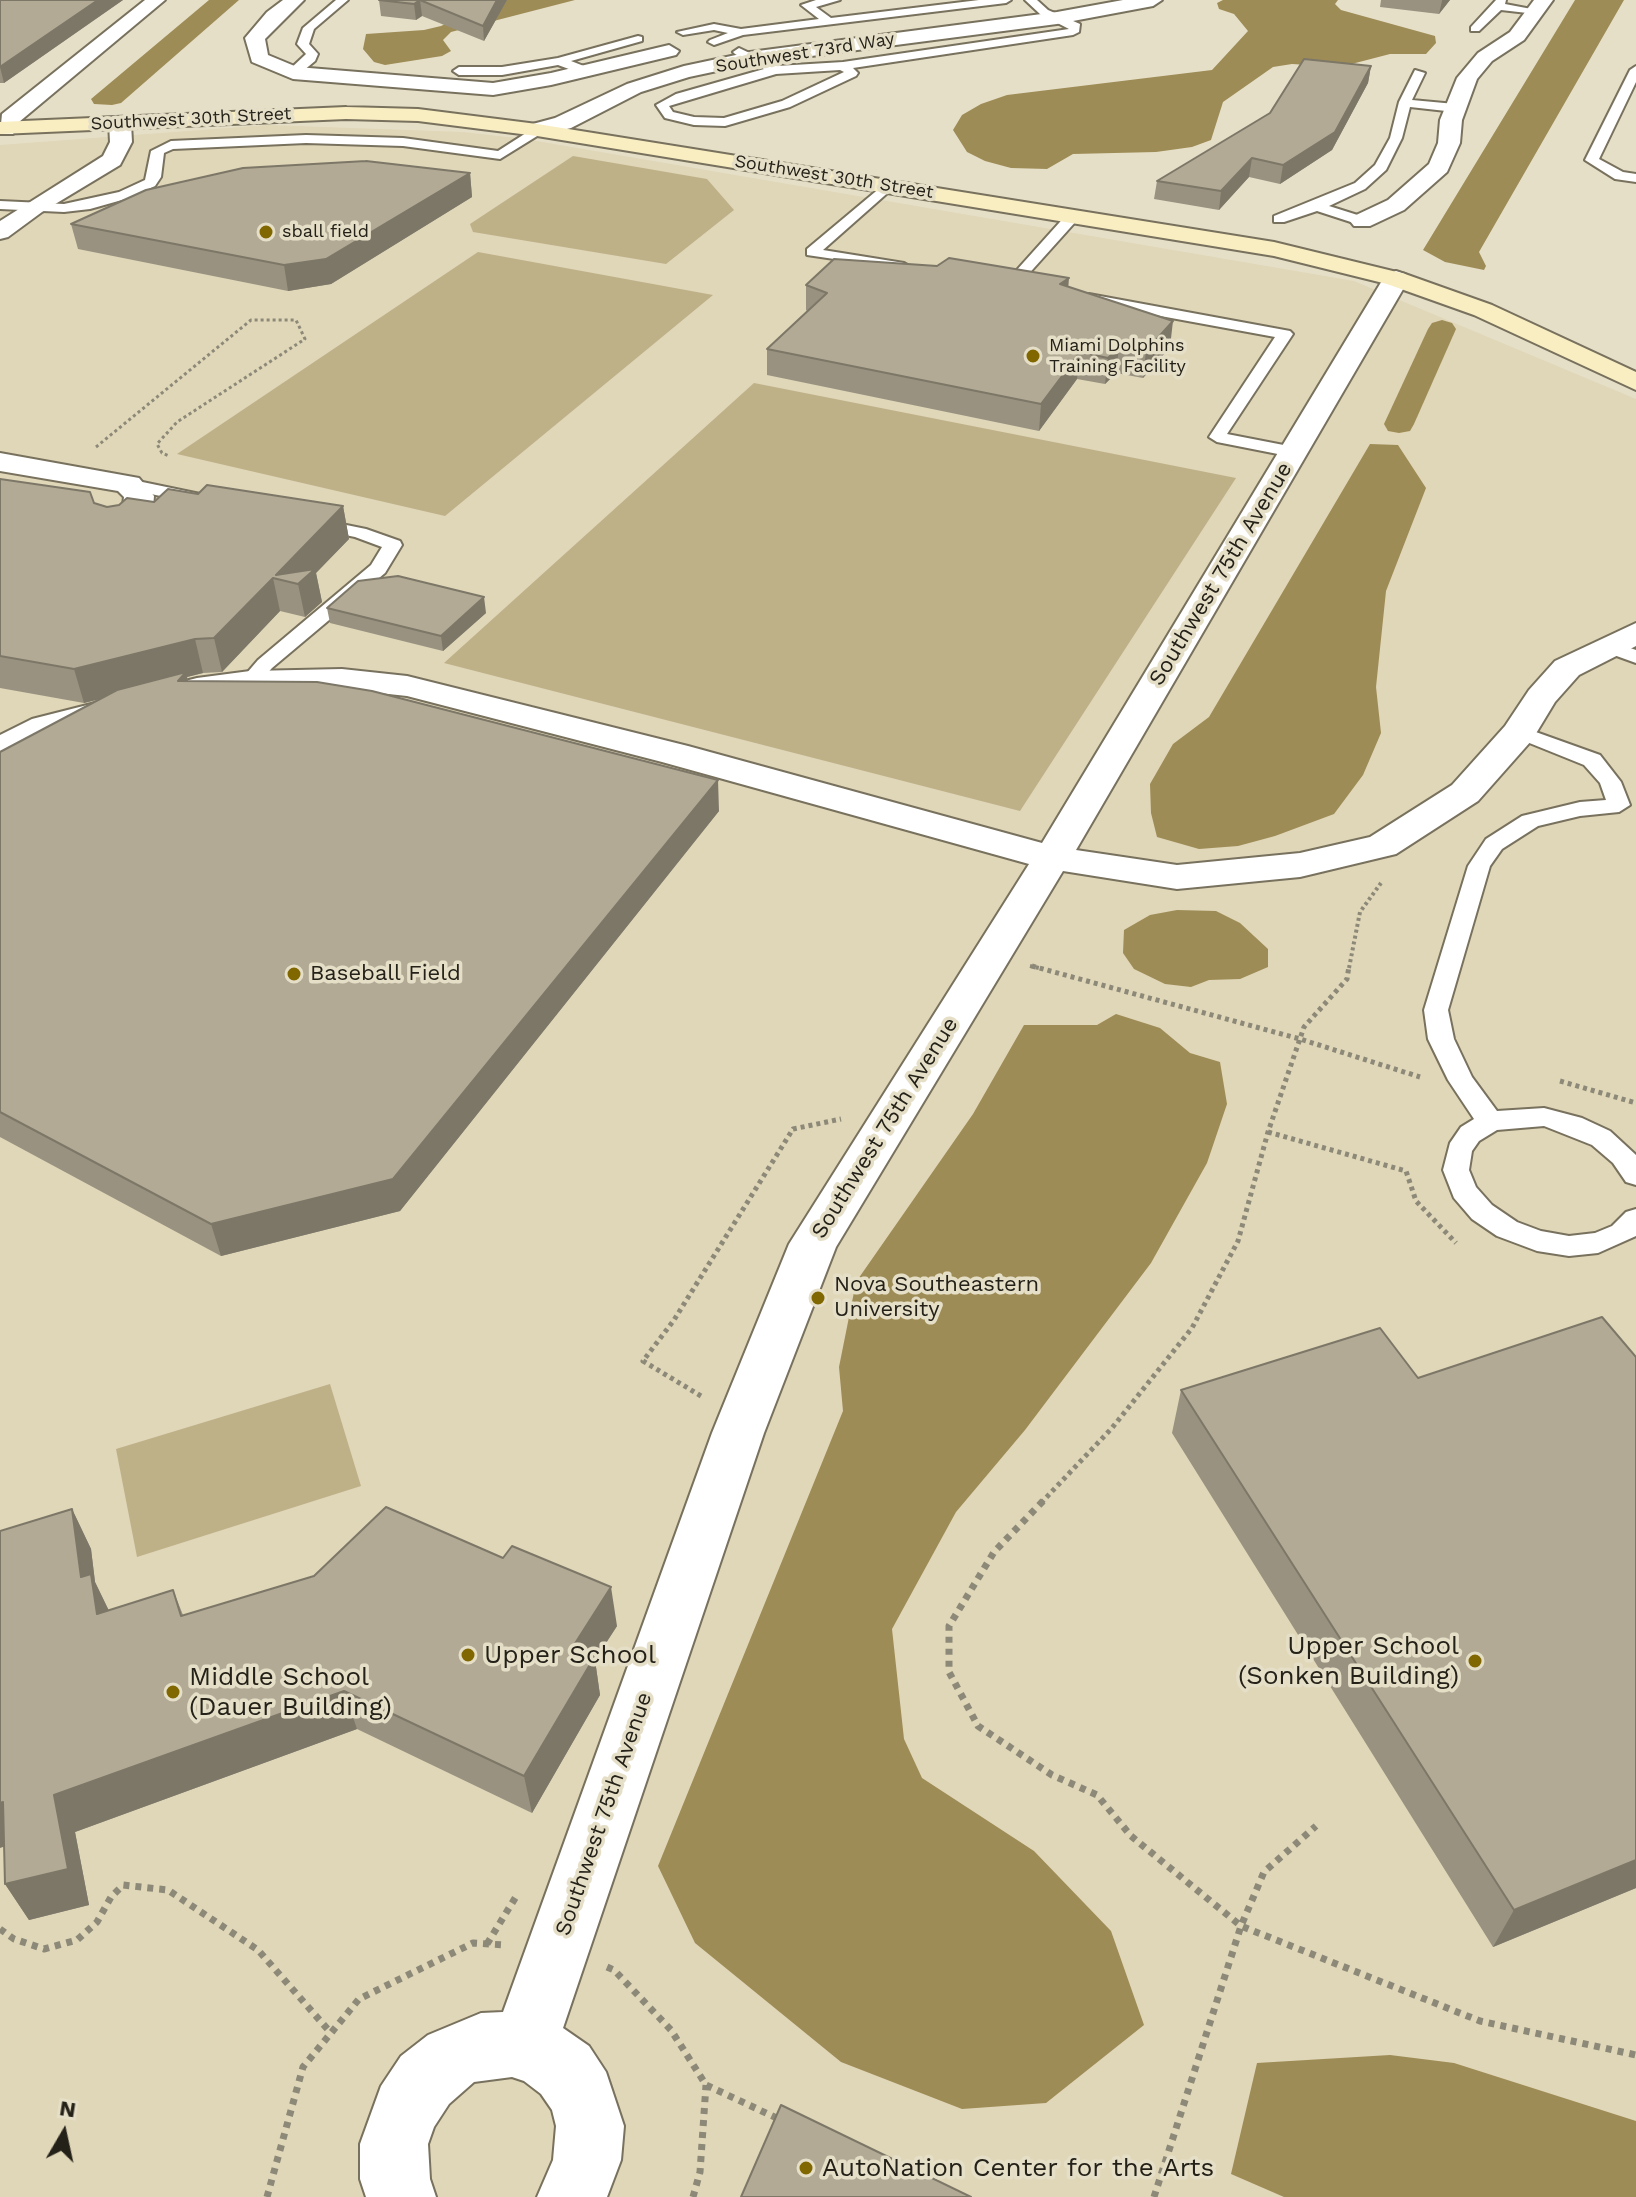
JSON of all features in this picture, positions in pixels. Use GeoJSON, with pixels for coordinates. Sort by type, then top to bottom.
{"type":"FeatureCollection","features":[{"type":"Feature","properties":{"kind":"street"},"geometry":{"type":"LineString","coordinates":[[2,129],[35,98],[156,0]]}},
{"type":"Feature","properties":{"kind":"street"},"geometry":{"type":"LineString","coordinates":[[295,0],[274,16],[255,38],[259,58],[293,73],[493,89],[714,42],[743,47]]}},
{"type":"Feature","properties":{"kind":"street","name":"Southwest 73rd Way"},"geometry":{"type":"LineString","coordinates":[[537,130],[563,123],[634,88],[684,72],[743,47],[1112,0]]}},
{"type":"Feature","properties":{"kind":"street","name":"Southwest 73rd Way"},"geometry":{"type":"LineString","coordinates":[[1043,10],[1153,0]]}},
{"type":"Feature","properties":{"kind":"street"},"geometry":{"type":"LineString","coordinates":[[1362,221],[1396,205],[1439,167],[1449,143],[1451,120],[1467,78],[1485,57],[1517,36],[1540,6]]}},
{"type":"Feature","properties":{"kind":"street"},"geometry":{"type":"LineString","coordinates":[[0,97],[35,98]]}},
{"type":"Feature","properties":{"kind":"street","name":"Southwest 30th Street"},"geometry":{"type":"LineString","coordinates":[[2,129],[281,114],[362,113],[443,118],[537,130],[1274,249],[1396,279],[1483,310],[1636,382]]}},
{"type":"Feature","properties":{"kind":"street"},"geometry":{"type":"LineString","coordinates":[[0,232],[34,207],[112,160],[121,142],[120,123]]}},
{"type":"Feature","properties":{"kind":"street","name":"Southwest 75th Avenue"},"geometry":{"type":"LineString","coordinates":[[523,2048],[738,1433],[813,1244],[1052,858],[1396,279]]}},
{"type":"Feature","properties":{"kind":"street"},"geometry":{"type":"LineString","coordinates":[[0,462],[128,484],[139,496],[138,508],[116,527]]}},
{"type":"Feature","properties":{"kind":"street"},"geometry":{"type":"LineString","coordinates":[[0,748],[45,727],[204,686],[250,681],[342,679],[407,686],[473,701],[1052,858],[1177,877],[1300,865],[1383,846],[1465,793],[1519,732],[1541,697],[1567,668],[1626,645]]}},
{"type":"Feature","properties":{"kind":"street"},"geometry":{"type":"LineString","coordinates":[[401,2197],[395,2179],[394,2144],[405,2110],[425,2080],[451,2058],[481,2046],[512,2044],[540,2052],[565,2070],[582,2096],[590,2126],[587,2160],[572,2197]]}},
{"type":"Feature","properties":{"kind":"lane"},"geometry":{"type":"LineString","coordinates":[[293,73],[309,61],[312,54],[303,44],[309,28],[343,0]]}},
{"type":"Feature","properties":{"kind":"lane"},"geometry":{"type":"LineString","coordinates":[[830,22],[807,5],[835,0]]}},
{"type":"Feature","properties":{"kind":"lane"},"geometry":{"type":"LineString","coordinates":[[743,47],[830,22],[1006,0]]}},
{"type":"Feature","properties":{"kind":"lane"},"geometry":{"type":"LineString","coordinates":[[1475,29],[1499,3],[1540,6]]}},
{"type":"Feature","properties":{"kind":"lane"},"geometry":{"type":"LineString","coordinates":[[843,66],[852,73],[786,104],[725,122],[694,121],[669,115],[662,105],[775,70],[843,66],[1073,32],[1076,26],[1043,10]]}},
{"type":"Feature","properties":{"kind":"lane"},"geometry":{"type":"LineString","coordinates":[[683,32],[714,27],[775,70]]}},
{"type":"Feature","properties":{"kind":"lane"},"geometry":{"type":"LineString","coordinates":[[459,71],[502,71],[559,61],[638,39]]}},
{"type":"Feature","properties":{"kind":"lane"},"geometry":{"type":"LineString","coordinates":[[559,61],[585,71]]}},
{"type":"Feature","properties":{"kind":"lane"},"geometry":{"type":"LineString","coordinates":[[1636,70],[1592,160],[1620,176],[1636,178]]}},
{"type":"Feature","properties":{"kind":"lane"},"geometry":{"type":"LineString","coordinates":[[1279,219],[1360,186],[1381,167],[1396,138],[1405,103],[1419,73]]}},
{"type":"Feature","properties":{"kind":"lane"},"geometry":{"type":"LineString","coordinates":[[1405,103],[1455,108]]}},
{"type":"Feature","properties":{"kind":"lane"},"geometry":{"type":"LineString","coordinates":[[0,205],[90,205],[143,187],[154,177],[158,151],[171,145],[306,139],[403,142],[500,155],[537,130]]}},
{"type":"Feature","properties":{"kind":"lane"},"geometry":{"type":"LineString","coordinates":[[887,186],[812,252],[925,271]]}},
{"type":"Feature","properties":{"kind":"lane"},"geometry":{"type":"LineString","coordinates":[[1317,206],[1362,221]]}},
{"type":"Feature","properties":{"kind":"lane"},"geometry":{"type":"LineString","coordinates":[[1011,285],[1073,216]]}},
{"type":"Feature","properties":{"kind":"lane"},"geometry":{"type":"LineString","coordinates":[[1071,296],[1285,334],[1217,437],[1293,452]]}},
{"type":"Feature","properties":{"kind":"lane"},"geometry":{"type":"LineString","coordinates":[[128,484],[221,504]]}},
{"type":"Feature","properties":{"kind":"lane"},"geometry":{"type":"LineString","coordinates":[[250,681],[265,664],[378,569],[393,545],[360,533],[298,520]]}},
{"type":"Feature","properties":{"kind":"lane"},"geometry":{"type":"LineString","coordinates":[[1519,732],[1592,760],[1628,807]]}},
{"type":"Feature","properties":{"kind":"lane"},"geometry":{"type":"LineString","coordinates":[[1490,1122],[1461,1080],[1441,1039],[1436,1010],[1479,866],[1494,844],[1530,821],[1580,809],[1628,807]]}},
{"type":"Feature","properties":{"kind":"lane"},"geometry":{"type":"LineString","coordinates":[[1636,1175],[1622,1156],[1601,1138],[1573,1125],[1544,1117],[1515,1117],[1490,1122],[1470,1134],[1459,1150],[1456,1170],[1464,1191],[1482,1212],[1507,1229],[1537,1241],[1569,1246],[1598,1243],[1622,1233],[1636,1219]]}},
{"type":"Feature","properties":{"kind":"path"},"geometry":{"type":"LineString","coordinates":[[87,456],[251,320],[296,320],[305,339],[177,422],[157,444],[162,453],[169,456]]}},
{"type":"Feature","properties":{"kind":"path"},"geometry":{"type":"LineString","coordinates":[[1388,878],[1360,912],[1347,979],[1313,1017],[1300,1039],[1268,1132],[1238,1241],[1192,1328],[1112,1428],[994,1552],[949,1626],[949,1672],[978,1726],[1052,1775],[1097,1795],[1131,1836],[1241,1926],[1480,2021],[1636,2055]]}},
{"type":"Feature","properties":{"kind":"path"},"geometry":{"type":"LineString","coordinates":[[992,955],[1300,1039],[1434,1081],[1461,1080]]}},
{"type":"Feature","properties":{"kind":"path"},"geometry":{"type":"LineString","coordinates":[[1560,1081],[1636,1103]]}},
{"type":"Feature","properties":{"kind":"path"},"geometry":{"type":"LineString","coordinates":[[702,1397],[643,1361],[674,1320],[793,1129],[843,1119],[835,1132]]}},
{"type":"Feature","properties":{"kind":"path"},"geometry":{"type":"LineString","coordinates":[[1268,1132],[1406,1171],[1416,1201],[1456,1243]]}},
{"type":"Feature","properties":{"kind":"path"},"geometry":{"type":"LineString","coordinates":[[697,1411],[706,1385]]}},
{"type":"Feature","properties":{"kind":"path"},"geometry":{"type":"LineString","coordinates":[[1154,2197],[1241,1926],[1264,1872],[1316,1826]]}},
{"type":"Feature","properties":{"kind":"path"},"geometry":{"type":"LineString","coordinates":[[0,1929],[14,1939],[44,1949],[77,1940],[97,1922],[111,1897],[123,1885],[168,1890],[258,1950],[331,2033]]}},
{"type":"Feature","properties":{"kind":"path"},"geometry":{"type":"LineString","coordinates":[[487,1944],[519,1893]]}},
{"type":"Feature","properties":{"kind":"path"},"geometry":{"type":"LineString","coordinates":[[693,2197],[700,2172],[706,2085],[790,2124]]}},
{"type":"Feature","properties":{"kind":"shaded area"},"geometry":{"type":"Polygon","coordinates":[[[209,0],[239,0],[121,103],[94,104],[91,99],[209,0]]]}},
{"type":"Feature","properties":{"kind":"shaded area"},"geometry":{"type":"Polygon","coordinates":[[[477,0],[575,0],[451,32],[443,40],[451,51],[442,56],[385,65],[374,62],[363,49],[366,34],[441,26],[466,14],[477,0]]]}},
{"type":"Feature","properties":{"kind":"shaded area"},"geometry":{"type":"Polygon","coordinates":[[[1223,0],[1338,0],[1335,4],[1341,10],[1435,36],[1436,43],[1426,54],[1390,54],[1340,67],[1292,64],[1273,67],[1223,102],[1211,140],[1192,147],[1156,152],[1073,154],[1047,169],[1011,168],[967,152],[953,130],[962,115],[1007,95],[1212,70],[1248,31],[1234,14],[1219,9],[1217,3],[1223,0]]]}},
{"type":"Feature","properties":{"kind":"shaded area"},"geometry":{"type":"Polygon","coordinates":[[[1575,0],[1624,0],[1479,252],[1486,266],[1484,270],[1445,262],[1423,250],[1575,0]]]}},
{"type":"Feature","properties":{"kind":"shaded area","name":"Nova Southeastern University"},"geometry":{"type":"Polygon","coordinates":[[[268,125],[463,132],[525,139],[1354,281],[1636,399],[1636,2197],[0,2197],[0,145],[268,125]]]}},
{"type":"Feature","properties":{"kind":"shaded area"},"geometry":{"type":"Polygon","coordinates":[[[573,156],[707,179],[734,210],[666,264],[473,232],[470,224],[573,156]]]}},
{"type":"Feature","properties":{"kind":"shaded area"},"geometry":{"type":"Polygon","coordinates":[[[478,252],[713,295],[445,516],[177,454],[478,252]]]}},
{"type":"Feature","properties":{"kind":"shaded area"},"geometry":{"type":"Polygon","coordinates":[[[754,383],[1236,478],[1020,811],[444,663],[754,383]]]}},
{"type":"Feature","properties":{"kind":"shaded area"},"geometry":{"type":"Polygon","coordinates":[[[1370,444],[1398,445],[1426,488],[1386,591],[1376,687],[1381,733],[1363,775],[1334,814],[1275,836],[1238,846],[1199,849],[1157,837],[1151,813],[1150,784],[1173,744],[1209,717],[1370,444]]]}},
{"type":"Feature","properties":{"kind":"shaded area"},"geometry":{"type":"Polygon","coordinates":[[[1177,910],[1216,911],[1240,923],[1268,949],[1268,967],[1240,979],[1209,980],[1191,987],[1165,984],[1134,969],[1123,953],[1124,930],[1150,915],[1177,910]]]}},
{"type":"Feature","properties":{"kind":"shaded area"},"geometry":{"type":"Polygon","coordinates":[[[1116,1014],[1160,1028],[1190,1053],[1220,1062],[1227,1104],[1207,1163],[1151,1263],[1025,1430],[956,1512],[892,1629],[904,1739],[922,1778],[1034,1851],[1111,1931],[1144,2025],[1046,2103],[962,2109],[841,2062],[695,1943],[658,1866],[843,1411],[839,1367],[856,1282],[973,1114],[1024,1025],[1097,1025],[1116,1014]]]}},
{"type":"Feature","properties":{"kind":"shaded area"},"geometry":{"type":"Polygon","coordinates":[[[330,1384],[361,1486],[137,1557],[116,1449],[330,1384]]]}},
{"type":"Feature","properties":{"kind":"shaded area"},"geometry":{"type":"Polygon","coordinates":[[[1390,2055],[1454,2063],[1636,2121],[1636,2197],[1284,2197],[1231,2174],[1257,2063],[1390,2055]]]}},
{"type":"Feature","properties":{"kind":"building"},"geometry":{"type":"Polygon","coordinates":[[[0,0],[98,0],[0,67],[0,0]]]}},
{"type":"Feature","properties":{"kind":"building"},"geometry":{"type":"Polygon","coordinates":[[[379,0],[420,0],[414,4],[379,0]]]}},
{"type":"Feature","properties":{"kind":"building"},"geometry":{"type":"Polygon","coordinates":[[[420,0],[497,0],[483,26],[420,0]]]}},
{"type":"Feature","properties":{"kind":"building"},"geometry":{"type":"Polygon","coordinates":[[[1304,59],[1371,66],[1335,132],[1283,165],[1252,158],[1221,191],[1157,181],[1270,113],[1304,59]]]}},
{"type":"Feature","properties":{"kind":"building","name":"sball field"},"geometry":{"type":"Polygon","coordinates":[[[366,161],[470,173],[326,259],[284,265],[71,224],[146,190],[243,168],[366,161]]]}},
{"type":"Feature","properties":{"kind":"building"},"geometry":{"type":"Polygon","coordinates":[[[949,258],[1069,278],[1060,284],[1173,321],[1146,351],[1119,347],[1108,358],[1080,352],[1041,404],[767,349],[827,293],[806,285],[834,259],[937,266],[949,258]]]}},
{"type":"Feature","properties":{"kind":"building"},"geometry":{"type":"Polygon","coordinates":[[[0,479],[90,492],[94,503],[107,507],[119,505],[127,498],[154,502],[168,489],[198,494],[207,485],[343,506],[276,575],[315,569],[298,584],[273,578],[214,638],[195,639],[74,669],[0,656],[0,479]]]}},
{"type":"Feature","properties":{"kind":"building"},"geometry":{"type":"Polygon","coordinates":[[[398,576],[484,597],[441,636],[327,608],[358,581],[398,576]]]}},
{"type":"Feature","properties":{"kind":"building","name":"Baseball Field"},"geometry":{"type":"Polygon","coordinates":[[[186,672],[178,681],[317,682],[372,691],[718,780],[393,1179],[211,1224],[0,1112],[0,752],[117,690],[186,672]]]}},
{"type":"Feature","properties":{"kind":"building","name":"Upper School (Sonken Building)"},"geometry":{"type":"Polygon","coordinates":[[[1602,1317],[1636,1357],[1636,1860],[1514,1910],[1181,1390],[1380,1328],[1418,1378],[1602,1317]]]}},
{"type":"Feature","properties":{"kind":"building"},"geometry":{"type":"Polygon","coordinates":[[[386,1507],[503,1558],[512,1546],[611,1587],[574,1645],[595,1656],[524,1776],[344,1691],[54,1795],[68,1869],[5,1884],[3,1802],[0,1803],[0,1531],[72,1509],[81,1577],[91,1574],[97,1614],[173,1590],[181,1616],[314,1576],[386,1507]]]}},
{"type":"Feature","properties":{"kind":"building"},"geometry":{"type":"Polygon","coordinates":[[[781,2105],[971,2197],[741,2197],[781,2105]]]}},
{"type":"Feature","properties":{"kind":"waterway"},"geometry":{"type":"LineString","coordinates":[[1399,424],[1442,329]]}},
{"type":"Feature","properties":{"kind":"place","name":"sball field"},"geometry":{"type":"Point","coordinates":[266,232]}},
{"type":"Feature","properties":{"kind":"place","name":"Miami Dolphins Training Facility"},"geometry":{"type":"Point","coordinates":[1033,356]}},
{"type":"Feature","properties":{"kind":"place","name":"Baseball Field"},"geometry":{"type":"Point","coordinates":[294,974]}},
{"type":"Feature","properties":{"kind":"place","name":"Nova Southeastern University"},"geometry":{"type":"Point","coordinates":[818,1298]}},
{"type":"Feature","properties":{"kind":"place","name":"Upper School"},"geometry":{"type":"Point","coordinates":[468,1655]}},
{"type":"Feature","properties":{"kind":"place","name":"Upper School (Sonken Building)"},"geometry":{"type":"Point","coordinates":[1475,1661]}},
{"type":"Feature","properties":{"kind":"place","name":"Middle School (Dauer Building)"},"geometry":{"type":"Point","coordinates":[173,1692]}},
{"type":"Feature","properties":{"kind":"place","name":"AutoNation Center for the Arts"},"geometry":{"type":"Point","coordinates":[806,2168]}}]}
